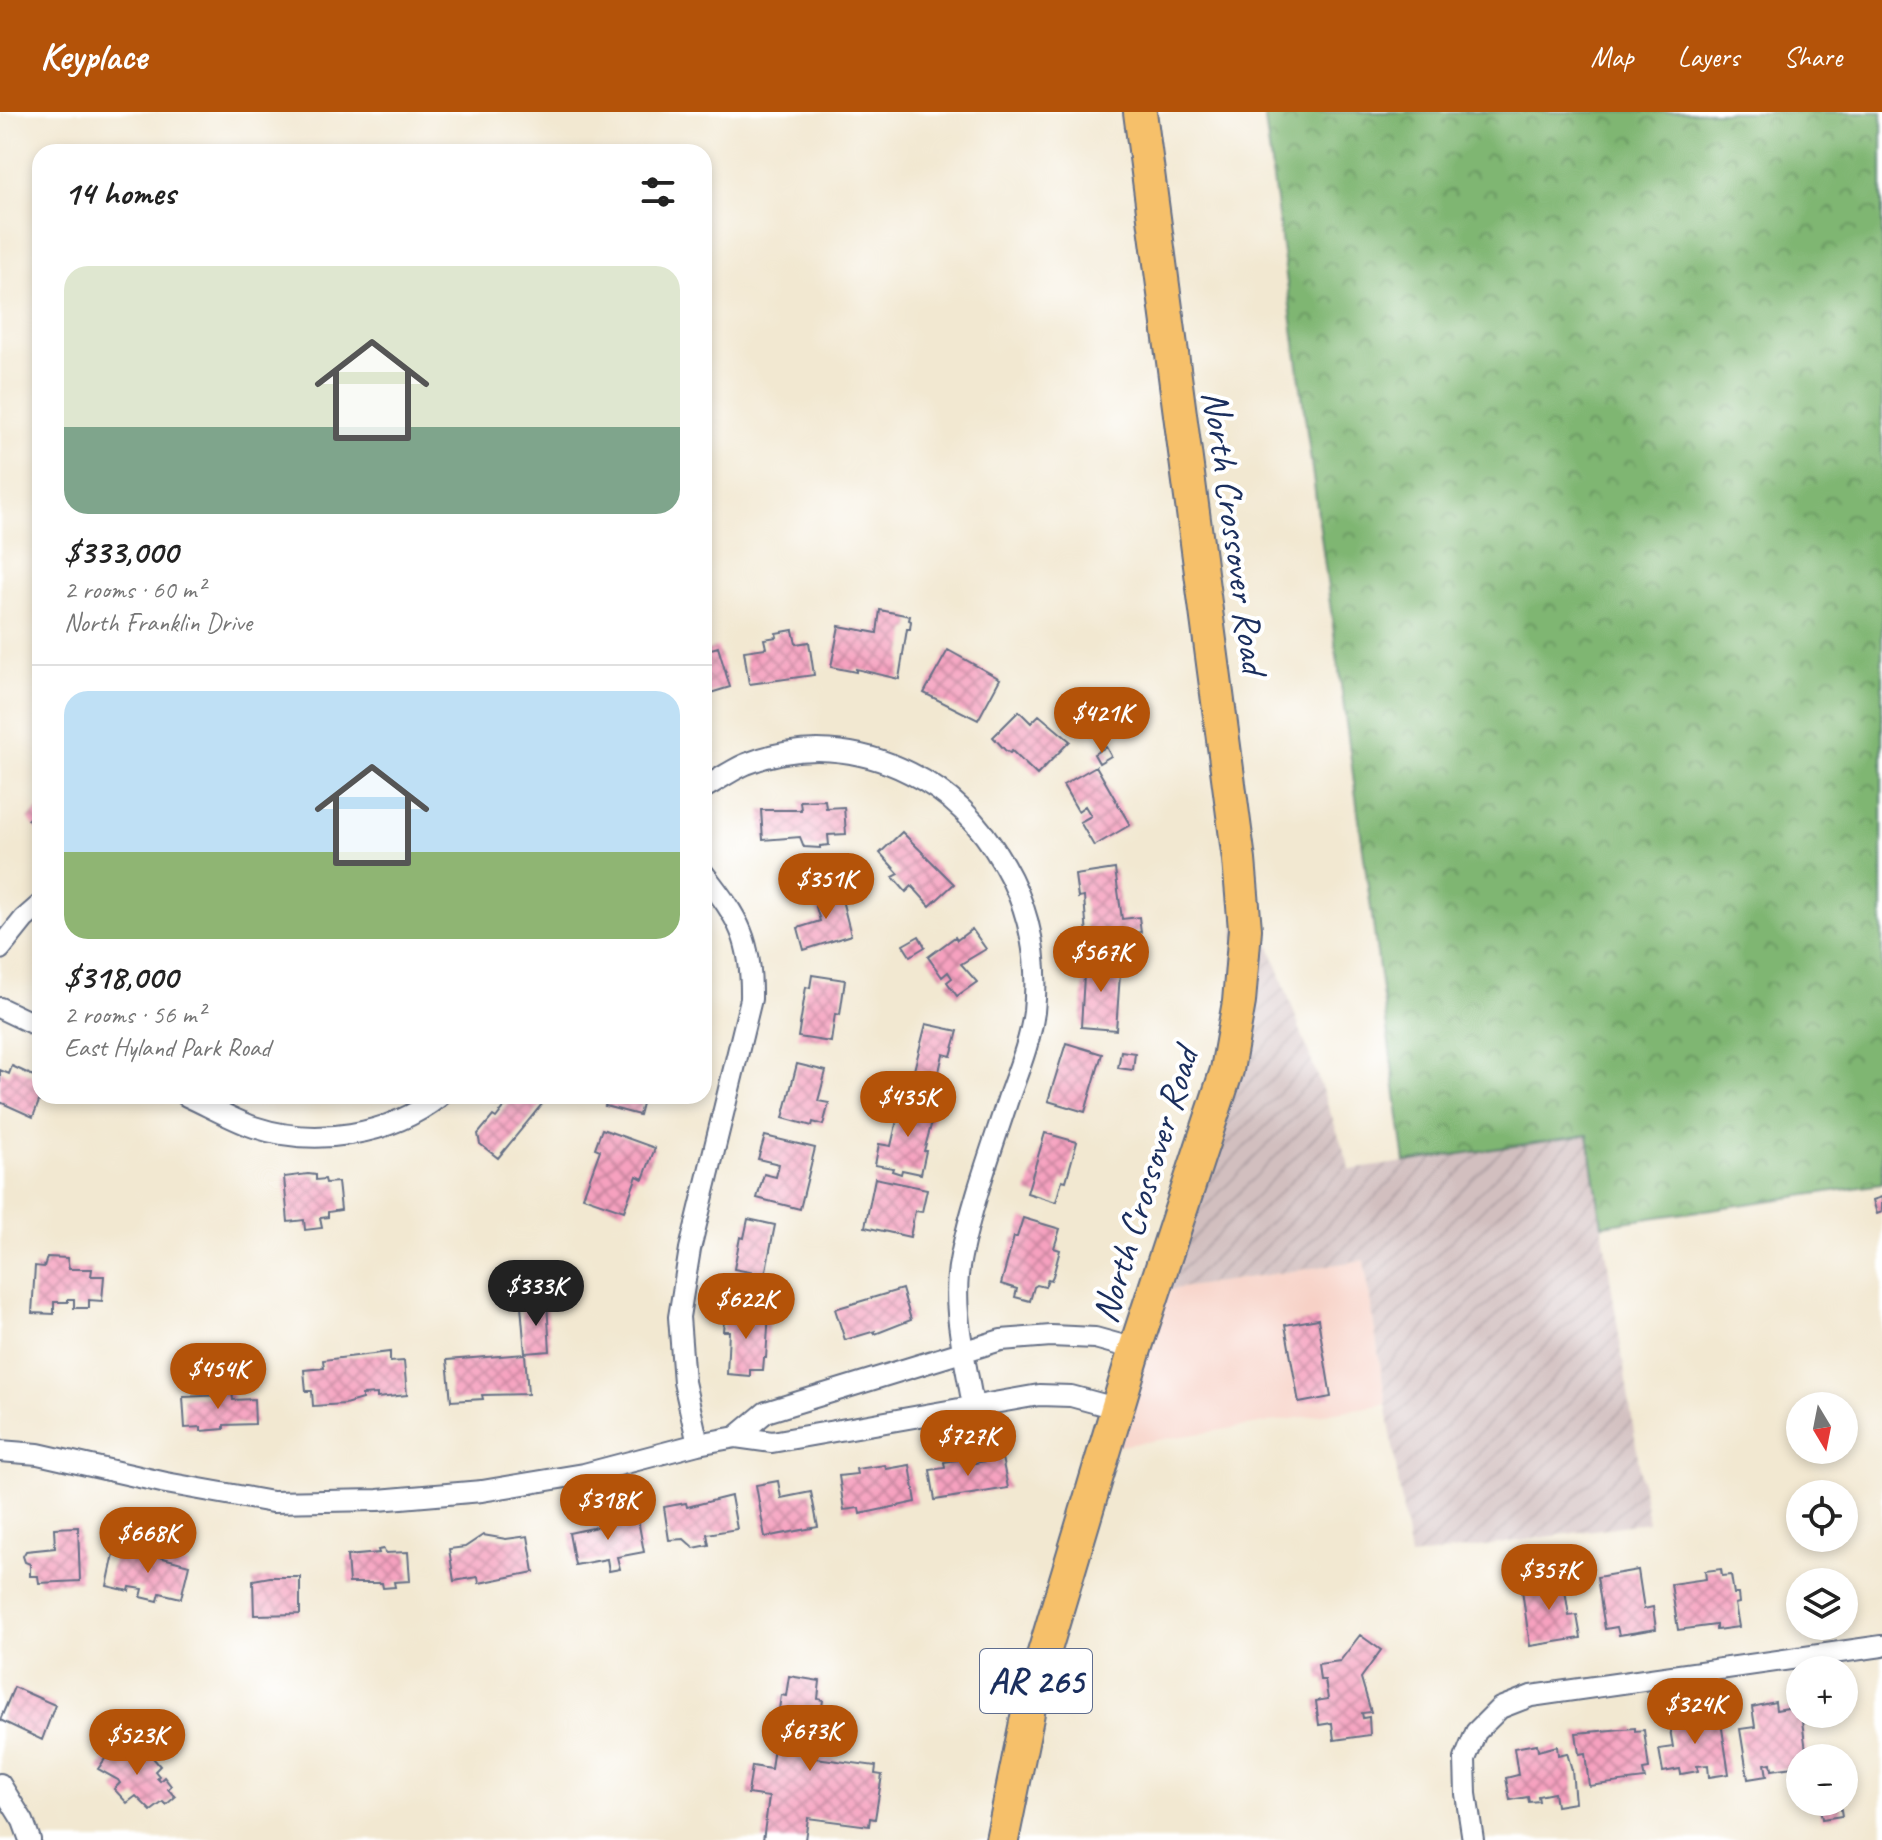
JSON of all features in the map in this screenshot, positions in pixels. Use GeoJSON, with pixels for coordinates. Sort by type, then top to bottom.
{"type":"FeatureCollection","features":[{"type":"Feature","properties":{"kind":"main road","name":"North Crossover Road"},"geometry":{"type":"LineString","coordinates":[[1002,1840],[1032,1693],[1135,1349],[1227,1070],[1239,1002],[1245,929],[1239,860],[1140,112]]}},
{"type":"Feature","properties":{"kind":"street"},"geometry":{"type":"LineString","coordinates":[[712,783],[744,765],[777,754],[811,749],[872,756],[922,779],[951,799],[988,839],[1022,902],[1031,934],[1035,975],[1034,1013],[1027,1045],[985,1168],[960,1258],[956,1303],[973,1406]]}},
{"type":"Feature","properties":{"kind":"street"},"geometry":{"type":"LineString","coordinates":[[698,1444],[684,1382],[679,1317],[690,1249],[752,988],[752,966],[744,936],[712,885]]}},
{"type":"Feature","properties":{"kind":"street"},"geometry":{"type":"LineString","coordinates":[[0,949],[32,912]]}},
{"type":"Feature","properties":{"kind":"street"},"geometry":{"type":"LineString","coordinates":[[0,1008],[32,1023]]}},
{"type":"Feature","properties":{"kind":"street"},"geometry":{"type":"LineString","coordinates":[[204,1104],[254,1127],[297,1137],[348,1135],[390,1123],[430,1104]]}},
{"type":"Feature","properties":{"kind":"street"},"geometry":{"type":"LineString","coordinates":[[736,1437],[766,1412],[1001,1340],[1051,1336],[1095,1338],[1135,1349]]}},
{"type":"Feature","properties":{"kind":"street"},"geometry":{"type":"LineString","coordinates":[[0,1451],[38,1454],[166,1483],[272,1502],[378,1500],[482,1491],[584,1474],[736,1437],[772,1442],[1039,1395],[1071,1396],[1119,1409]]}},
{"type":"Feature","properties":{"kind":"street"},"geometry":{"type":"LineString","coordinates":[[1473,1840],[1466,1794],[1465,1759],[1476,1732],[1500,1708],[1531,1696],[1882,1646]]}},
{"type":"Feature","properties":{"kind":"street"},"geometry":{"type":"LineString","coordinates":[[0,1784],[23,1821],[30,1840]]}},
{"type":"Feature","properties":{"kind":"shaded area"},"geometry":{"type":"Polygon","coordinates":[[[1239,860],[1351,1170],[1588,1135],[1648,1522],[1410,1557],[1364,1260],[1154,1292],[1227,1070],[1239,860]]]}},
{"type":"Feature","properties":{"kind":"shaded area"},"geometry":{"type":"Polygon","coordinates":[[[1364,1260],[1386,1404],[1107,1448],[1154,1292],[1364,1260]]]}},
{"type":"Feature","properties":{"kind":"green space"},"geometry":{"type":"Polygon","coordinates":[[[1264,112],[1882,112],[1882,1184],[1602,1225],[1588,1135],[1405,1162],[1264,112]]]}},
{"type":"Feature","properties":{"kind":"building"},"geometry":{"type":"Polygon","coordinates":[[[880,610],[910,616],[899,679],[831,667],[839,626],[877,633],[880,610]]]}},
{"type":"Feature","properties":{"kind":"building"},"geometry":{"type":"Polygon","coordinates":[[[793,630],[796,644],[809,642],[814,675],[749,684],[744,651],[766,648],[764,639],[793,630]]]}},
{"type":"Feature","properties":{"kind":"building"},"geometry":{"type":"Polygon","coordinates":[[[718,647],[730,687],[712,693],[712,649],[718,647]]]}},
{"type":"Feature","properties":{"kind":"building"},"geometry":{"type":"Polygon","coordinates":[[[948,650],[1000,679],[978,720],[924,693],[948,650]]]}},
{"type":"Feature","properties":{"kind":"building"},"geometry":{"type":"Polygon","coordinates":[[[1019,711],[1031,723],[1039,715],[1070,741],[1037,775],[993,737],[1019,711]]]}},
{"type":"Feature","properties":{"kind":"building"},"geometry":{"type":"Polygon","coordinates":[[[1106,747],[1111,756],[1099,763],[1094,754],[1106,747]]]}},
{"type":"Feature","properties":{"kind":"building"},"geometry":{"type":"Polygon","coordinates":[[[1096,766],[1130,825],[1094,846],[1080,822],[1091,816],[1085,806],[1078,811],[1063,785],[1096,766]]]}},
{"type":"Feature","properties":{"kind":"building"},"geometry":{"type":"Polygon","coordinates":[[[825,800],[826,808],[844,807],[846,834],[828,835],[829,845],[804,847],[800,837],[763,840],[761,810],[801,810],[800,801],[825,800]]]}},
{"type":"Feature","properties":{"kind":"building"},"geometry":{"type":"Polygon","coordinates":[[[902,832],[954,884],[930,906],[912,886],[906,892],[893,877],[899,874],[880,853],[902,832]]]}},
{"type":"Feature","properties":{"kind":"building"},"geometry":{"type":"Polygon","coordinates":[[[1115,869],[1122,919],[1139,917],[1141,932],[1101,938],[1100,933],[1087,936],[1084,897],[1078,898],[1075,875],[1115,869]]]}},
{"type":"Feature","properties":{"kind":"building"},"geometry":{"type":"Polygon","coordinates":[[[839,888],[851,935],[804,950],[798,928],[820,921],[814,900],[819,898],[818,894],[839,888]]]}},
{"type":"Feature","properties":{"kind":"building"},"geometry":{"type":"Polygon","coordinates":[[[972,929],[986,949],[961,964],[977,982],[957,996],[947,982],[952,978],[948,972],[942,977],[928,957],[972,929]]]}},
{"type":"Feature","properties":{"kind":"building"},"geometry":{"type":"Polygon","coordinates":[[[919,936],[925,947],[910,956],[903,945],[919,936]]]}},
{"type":"Feature","properties":{"kind":"building"},"geometry":{"type":"Polygon","coordinates":[[[1085,958],[1121,960],[1116,1030],[1081,1027],[1085,958]]]}},
{"type":"Feature","properties":{"kind":"building"},"geometry":{"type":"Polygon","coordinates":[[[812,975],[845,980],[840,1015],[835,1014],[831,1042],[798,1037],[806,987],[810,988],[812,975]]]}},
{"type":"Feature","properties":{"kind":"building"},"geometry":{"type":"Polygon","coordinates":[[[926,1024],[958,1031],[951,1056],[943,1054],[938,1076],[914,1070],[926,1024]]]}},
{"type":"Feature","properties":{"kind":"building"},"geometry":{"type":"Polygon","coordinates":[[[1066,1043],[1102,1054],[1085,1112],[1048,1101],[1066,1043]]]}},
{"type":"Feature","properties":{"kind":"building"},"geometry":{"type":"Polygon","coordinates":[[[1121,1051],[1135,1053],[1133,1070],[1118,1068],[1121,1051]]]}},
{"type":"Feature","properties":{"kind":"building"},"geometry":{"type":"Polygon","coordinates":[[[797,1064],[826,1071],[818,1101],[829,1103],[823,1125],[813,1122],[812,1126],[783,1118],[797,1064]]]}},
{"type":"Feature","properties":{"kind":"building"},"geometry":{"type":"Polygon","coordinates":[[[12,1066],[32,1075],[32,1104],[38,1104],[33,1117],[0,1102],[0,1070],[9,1074],[12,1066]]]}},
{"type":"Feature","properties":{"kind":"building"},"geometry":{"type":"Polygon","coordinates":[[[902,1099],[936,1107],[921,1174],[902,1170],[901,1174],[892,1171],[893,1168],[875,1165],[879,1144],[891,1146],[902,1099]]]}},
{"type":"Feature","properties":{"kind":"building"},"geometry":{"type":"Polygon","coordinates":[[[507,1104],[542,1104],[498,1158],[480,1144],[478,1134],[493,1116],[496,1118],[507,1104]]]}},
{"type":"Feature","properties":{"kind":"building"},"geometry":{"type":"Polygon","coordinates":[[[606,1104],[642,1104],[639,1115],[606,1104]]]}},
{"type":"Feature","properties":{"kind":"building"},"geometry":{"type":"Polygon","coordinates":[[[602,1129],[655,1148],[643,1179],[637,1176],[624,1211],[583,1197],[600,1150],[595,1148],[602,1129]]]}},
{"type":"Feature","properties":{"kind":"building"},"geometry":{"type":"Polygon","coordinates":[[[1045,1133],[1077,1142],[1066,1181],[1062,1180],[1056,1202],[1027,1193],[1045,1133]]]}},
{"type":"Feature","properties":{"kind":"building"},"geometry":{"type":"Polygon","coordinates":[[[765,1136],[815,1148],[800,1209],[757,1198],[764,1174],[776,1177],[779,1164],[758,1159],[765,1136]]]}},
{"type":"Feature","properties":{"kind":"building"},"geometry":{"type":"Polygon","coordinates":[[[316,1175],[316,1180],[325,1179],[326,1183],[338,1182],[341,1210],[328,1212],[328,1217],[320,1218],[322,1228],[305,1230],[304,1220],[288,1222],[284,1177],[316,1175]]]}},
{"type":"Feature","properties":{"kind":"building"},"geometry":{"type":"Polygon","coordinates":[[[875,1178],[927,1189],[922,1212],[915,1211],[910,1237],[865,1227],[875,1178]]]}},
{"type":"Feature","properties":{"kind":"building"},"geometry":{"type":"Polygon","coordinates":[[[1882,1197],[1882,1212],[1877,1214],[1873,1200],[1882,1197]]]}},
{"type":"Feature","properties":{"kind":"building"},"geometry":{"type":"Polygon","coordinates":[[[1023,1218],[1060,1229],[1054,1248],[1060,1250],[1053,1276],[1045,1287],[1034,1287],[1030,1301],[1015,1297],[1017,1289],[1001,1284],[1014,1237],[1017,1237],[1023,1218]]]}},
{"type":"Feature","properties":{"kind":"building"},"geometry":{"type":"Polygon","coordinates":[[[748,1219],[775,1225],[765,1275],[734,1269],[740,1237],[744,1238],[748,1219]]]}},
{"type":"Feature","properties":{"kind":"building"},"geometry":{"type":"Polygon","coordinates":[[[47,1257],[67,1258],[69,1269],[92,1269],[91,1276],[104,1276],[102,1301],[89,1300],[89,1308],[74,1308],[74,1299],[68,1299],[68,1302],[54,1302],[54,1314],[32,1313],[35,1266],[44,1267],[47,1257]]]}},
{"type":"Feature","properties":{"kind":"building"},"geometry":{"type":"Polygon","coordinates":[[[902,1289],[911,1320],[875,1334],[875,1331],[845,1340],[835,1309],[902,1289]]]}},
{"type":"Feature","properties":{"kind":"building"},"geometry":{"type":"Polygon","coordinates":[[[547,1303],[550,1351],[525,1353],[521,1305],[547,1303]]]}},
{"type":"Feature","properties":{"kind":"building"},"geometry":{"type":"Polygon","coordinates":[[[725,1310],[769,1312],[763,1370],[750,1370],[750,1376],[727,1374],[729,1331],[723,1331],[725,1310]]]}},
{"type":"Feature","properties":{"kind":"building"},"geometry":{"type":"Polygon","coordinates":[[[1318,1319],[1331,1397],[1299,1403],[1285,1325],[1318,1319]]]}},
{"type":"Feature","properties":{"kind":"building"},"geometry":{"type":"Polygon","coordinates":[[[390,1352],[390,1362],[404,1361],[407,1395],[377,1398],[377,1394],[362,1395],[362,1399],[345,1404],[313,1406],[312,1391],[306,1391],[304,1370],[324,1368],[323,1360],[390,1352]]]}},
{"type":"Feature","properties":{"kind":"building"},"geometry":{"type":"Polygon","coordinates":[[[525,1354],[528,1394],[482,1395],[483,1399],[451,1401],[447,1360],[525,1354]]]}},
{"type":"Feature","properties":{"kind":"building"},"geometry":{"type":"Polygon","coordinates":[[[232,1388],[233,1400],[254,1399],[255,1424],[224,1425],[224,1429],[201,1431],[201,1427],[185,1428],[183,1397],[221,1395],[220,1389],[232,1388]]]}},
{"type":"Feature","properties":{"kind":"building"},"geometry":{"type":"Polygon","coordinates":[[[968,1458],[969,1464],[1002,1458],[1008,1488],[935,1500],[930,1470],[945,1468],[944,1462],[968,1458]]]}},
{"type":"Feature","properties":{"kind":"building"},"geometry":{"type":"Polygon","coordinates":[[[885,1465],[886,1469],[910,1465],[916,1502],[860,1514],[859,1508],[844,1510],[839,1476],[857,1474],[856,1469],[885,1465]]]}},
{"type":"Feature","properties":{"kind":"building"},"geometry":{"type":"Polygon","coordinates":[[[778,1481],[781,1498],[811,1492],[818,1527],[765,1537],[756,1485],[778,1481]]]}},
{"type":"Feature","properties":{"kind":"building"},"geometry":{"type":"Polygon","coordinates":[[[731,1496],[737,1529],[707,1534],[709,1545],[694,1548],[684,1539],[669,1540],[664,1507],[686,1503],[687,1507],[731,1496]]]}},
{"type":"Feature","properties":{"kind":"building"},"geometry":{"type":"Polygon","coordinates":[[[637,1514],[644,1552],[617,1557],[620,1569],[609,1571],[607,1559],[575,1565],[569,1533],[602,1526],[602,1521],[637,1514]]]}},
{"type":"Feature","properties":{"kind":"building"},"geometry":{"type":"Polygon","coordinates":[[[78,1527],[80,1581],[39,1583],[38,1576],[30,1576],[30,1564],[25,1562],[23,1556],[26,1551],[55,1548],[54,1528],[78,1527]]]}},
{"type":"Feature","properties":{"kind":"building"},"geometry":{"type":"Polygon","coordinates":[[[483,1535],[506,1539],[528,1536],[534,1572],[479,1583],[478,1577],[454,1581],[449,1549],[465,1547],[483,1535]]]}},
{"type":"Feature","properties":{"kind":"building"},"geometry":{"type":"Polygon","coordinates":[[[115,1549],[140,1555],[141,1552],[189,1565],[181,1598],[160,1593],[158,1601],[141,1597],[143,1589],[130,1587],[129,1591],[107,1586],[115,1549]]]}},
{"type":"Feature","properties":{"kind":"building"},"geometry":{"type":"Polygon","coordinates":[[[384,1549],[385,1553],[408,1552],[410,1581],[394,1582],[395,1587],[383,1588],[382,1583],[349,1583],[347,1556],[379,1553],[378,1550],[384,1549]]]}},
{"type":"Feature","properties":{"kind":"building"},"geometry":{"type":"Polygon","coordinates":[[[1721,1569],[1722,1576],[1731,1575],[1734,1594],[1738,1594],[1739,1603],[1735,1604],[1739,1627],[1716,1630],[1716,1625],[1678,1630],[1671,1584],[1706,1579],[1705,1571],[1721,1569]]]}},
{"type":"Feature","properties":{"kind":"building"},"geometry":{"type":"Polygon","coordinates":[[[1638,1570],[1644,1609],[1653,1607],[1656,1629],[1619,1635],[1617,1627],[1605,1629],[1597,1577],[1638,1570]]]}},
{"type":"Feature","properties":{"kind":"building"},"geometry":{"type":"Polygon","coordinates":[[[300,1577],[300,1614],[254,1615],[253,1580],[300,1577]]]}},
{"type":"Feature","properties":{"kind":"building"},"geometry":{"type":"Polygon","coordinates":[[[1563,1577],[1569,1616],[1577,1615],[1581,1638],[1530,1646],[1521,1583],[1563,1577]]]}},
{"type":"Feature","properties":{"kind":"building"},"geometry":{"type":"Polygon","coordinates":[[[1360,1635],[1381,1650],[1361,1678],[1371,1712],[1362,1713],[1363,1718],[1369,1717],[1370,1735],[1334,1740],[1332,1723],[1319,1725],[1316,1701],[1328,1699],[1325,1680],[1320,1680],[1318,1664],[1340,1661],[1360,1635]]]}},
{"type":"Feature","properties":{"kind":"building"},"geometry":{"type":"Polygon","coordinates":[[[789,1676],[820,1681],[818,1699],[823,1700],[815,1758],[876,1766],[875,1774],[882,1775],[875,1819],[870,1818],[869,1826],[808,1818],[805,1840],[763,1840],[769,1797],[748,1794],[752,1766],[771,1769],[781,1695],[786,1696],[789,1676]]]}},
{"type":"Feature","properties":{"kind":"building"},"geometry":{"type":"Polygon","coordinates":[[[14,1687],[55,1705],[42,1740],[0,1720],[14,1687]]]}},
{"type":"Feature","properties":{"kind":"building"},"geometry":{"type":"Polygon","coordinates":[[[1775,1702],[1776,1710],[1786,1708],[1786,1728],[1803,1728],[1805,1744],[1786,1744],[1786,1768],[1772,1770],[1771,1763],[1765,1764],[1767,1776],[1748,1779],[1740,1729],[1755,1727],[1752,1707],[1775,1702]]]}},
{"type":"Feature","properties":{"kind":"building"},"geometry":{"type":"Polygon","coordinates":[[[1690,1713],[1691,1719],[1711,1716],[1712,1723],[1721,1722],[1729,1774],[1709,1777],[1708,1765],[1697,1766],[1698,1771],[1681,1774],[1680,1769],[1663,1772],[1659,1749],[1673,1747],[1668,1717],[1690,1713]]]}},
{"type":"Feature","properties":{"kind":"building"},"geometry":{"type":"Polygon","coordinates":[[[1635,1728],[1635,1731],[1644,1730],[1649,1769],[1643,1770],[1645,1779],[1589,1786],[1585,1753],[1579,1754],[1576,1733],[1635,1728]]]}},
{"type":"Feature","properties":{"kind":"building"},"geometry":{"type":"Polygon","coordinates":[[[1537,1744],[1538,1751],[1557,1746],[1558,1755],[1567,1753],[1575,1803],[1556,1806],[1554,1793],[1538,1796],[1539,1801],[1529,1802],[1528,1797],[1510,1800],[1506,1778],[1518,1775],[1514,1748],[1537,1744]]]}},
{"type":"Feature","properties":{"kind":"building"},"geometry":{"type":"Polygon","coordinates":[[[142,1745],[160,1766],[155,1771],[159,1776],[157,1778],[160,1781],[164,1777],[175,1797],[151,1811],[136,1796],[127,1803],[114,1789],[120,1783],[118,1780],[98,1769],[114,1746],[130,1757],[142,1745]]]}}]}
